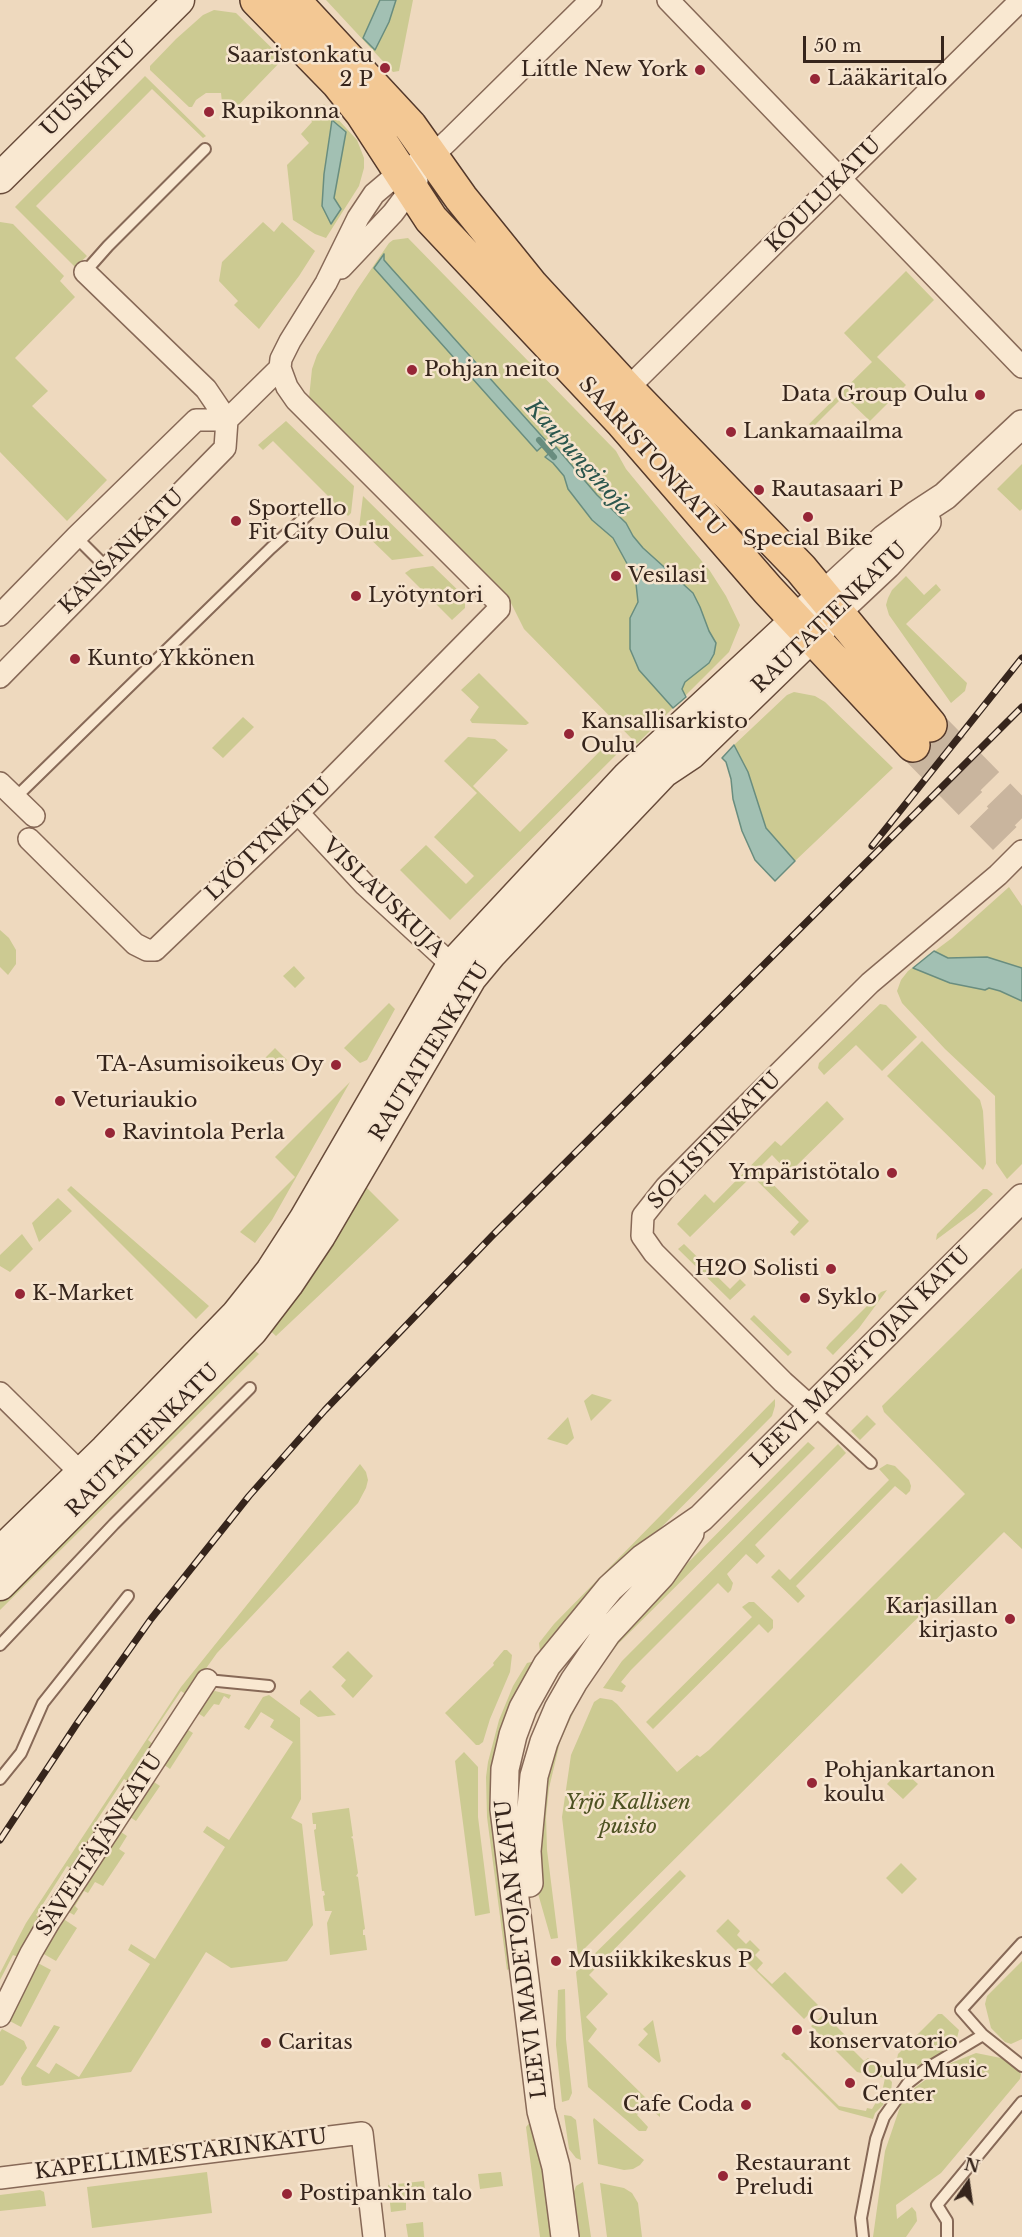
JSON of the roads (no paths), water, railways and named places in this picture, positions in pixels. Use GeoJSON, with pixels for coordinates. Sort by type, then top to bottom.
{"type":"FeatureCollection","features":[{"type":"Feature","properties":{"kind":"main road","name":"UUSIKATU"},"geometry":{"type":"LineString","coordinates":[[4,168],[179,0]]}},
{"type":"Feature","properties":{"kind":"main road","name":"SAARISTONKATU"},"geometry":{"type":"LineString","coordinates":[[257,0],[338,83],[362,113],[431,219],[622,422],[803,628],[921,735],[830,604],[801,569],[627,389],[532,286],[461,198],[410,126],[293,0]]}},
{"type":"Feature","properties":{"kind":"main road","name":"RAUTATIENKATU"},"geometry":{"type":"LineString","coordinates":[[0,1585],[236,1315],[271,1271],[461,972],[627,776],[830,604]]}},
{"type":"Feature","properties":{"kind":"main road","name":"RAUTATIENKATU"},"geometry":{"type":"LineString","coordinates":[[0,1552],[89,1481]]}},
{"type":"Feature","properties":{"kind":"street"},"geometry":{"type":"LineString","coordinates":[[86,272],[206,389],[227,420],[280,368],[281,359],[326,283],[358,218],[374,194],[406,181],[591,0]]}},
{"type":"Feature","properties":{"kind":"street"},"geometry":{"type":"LineString","coordinates":[[668,0],[1022,367]]}},
{"type":"Feature","properties":{"kind":"street","name":"KOULUKATU"},"geometry":{"type":"LineString","coordinates":[[627,389],[1021,0]]}},
{"type":"Feature","properties":{"kind":"street","name":"LYÖTYNKATU"},"geometry":{"type":"LineString","coordinates":[[29,838],[135,944],[147,950],[155,950],[298,813],[499,609],[500,606],[296,400],[286,387],[280,368]]}},
{"type":"Feature","properties":{"kind":"street","name":"KANSANKATU"},"geometry":{"type":"LineString","coordinates":[[0,615],[196,420],[227,420],[225,448],[0,677]]}},
{"type":"Feature","properties":{"kind":"street","name":"RAUTATIENKATU"},"geometry":{"type":"LineString","coordinates":[[830,604],[922,527],[945,496],[1022,424]]}},
{"type":"Feature","properties":{"kind":"street"},"geometry":{"type":"LineString","coordinates":[[0,783],[33,816]]}},
{"type":"Feature","properties":{"kind":"street","name":"VISLAUSKUJA"},"geometry":{"type":"LineString","coordinates":[[298,813],[365,885],[461,972]]}},
{"type":"Feature","properties":{"kind":"street","name":"SOLISTINKATU"},"geometry":{"type":"LineString","coordinates":[[812,1408],[654,1253],[642,1236],[643,1216],[666,1187],[870,982],[998,875],[1022,851]]}},
{"type":"Feature","properties":{"kind":"street","name":"LEEVI MADETOJAN KATU"},"geometry":{"type":"LineString","coordinates":[[565,2237],[556,2168],[539,2100],[504,1809],[505,1769],[522,1708],[547,1665],[610,1588],[643,1558],[701,1518],[1022,1198]]}},
{"type":"Feature","properties":{"kind":"street"},"geometry":{"type":"LineString","coordinates":[[0,1393],[89,1481]]}},
{"type":"Feature","properties":{"kind":"street","name":"SÄVELTÄJÄNKATU"},"geometry":{"type":"LineString","coordinates":[[0,2016],[49,1922],[207,1680]]}},
{"type":"Feature","properties":{"kind":"street","name":"KAPELLIMESTARINKATU"},"geometry":{"type":"LineString","coordinates":[[0,2178],[362,2133],[374,2237]]}},
{"type":"Feature","properties":{"kind":"lane"},"geometry":{"type":"LineString","coordinates":[[86,272],[112,242],[205,149]]}},
{"type":"Feature","properties":{"kind":"lane"},"geometry":{"type":"LineString","coordinates":[[15,798],[271,548],[314,509]]}},
{"type":"Feature","properties":{"kind":"lane"},"geometry":{"type":"LineString","coordinates":[[76,537],[107,568]]}},
{"type":"Feature","properties":{"kind":"lane"},"geometry":{"type":"LineString","coordinates":[[0,1645],[114,1524],[250,1388]]}},
{"type":"Feature","properties":{"kind":"lane"},"geometry":{"type":"LineString","coordinates":[[812,1408],[871,1463]]}},
{"type":"Feature","properties":{"kind":"lane"},"geometry":{"type":"LineString","coordinates":[[0,1779],[21,1753],[43,1703],[128,1596]]}},
{"type":"Feature","properties":{"kind":"lane"},"geometry":{"type":"LineString","coordinates":[[207,1680],[269,1686]]}},
{"type":"Feature","properties":{"kind":"lane"},"geometry":{"type":"LineString","coordinates":[[1020,2059],[983,2035],[961,2010],[1022,1943]]}},
{"type":"Feature","properties":{"kind":"lane"},"geometry":{"type":"LineString","coordinates":[[863,2237],[861,2218],[876,2139],[884,2116],[908,2083],[926,2069],[983,2035]]}},
{"type":"Feature","properties":{"kind":"lane"},"geometry":{"type":"LineString","coordinates":[[947,2237],[947,2221],[937,2205],[1022,2102]]}},
{"type":"Feature","properties":{"kind":"waterway","name":"Kaupunginoja"},"geometry":{"type":"LineString","coordinates":[[539,440],[554,457]]}},
{"type":"Feature","properties":{"kind":"tunnel"},"geometry":{"type":"LineString","coordinates":[[930,725],[1022,819]]}},
{"type":"Feature","properties":{"kind":"tunnel"},"geometry":{"type":"LineString","coordinates":[[913,745],[1022,856]]}},
{"type":"Feature","properties":{"kind":"railway"},"geometry":{"type":"LineString","coordinates":[[872,846],[1022,658]]}},
{"type":"Feature","properties":{"kind":"railway"},"geometry":{"type":"LineString","coordinates":[[0,1840],[78,1722],[151,1619],[249,1496],[325,1410],[492,1236],[1022,707]]}},
{"type":"Feature","properties":{"kind":"place","name":"Saaristonkatu 2 P"},"geometry":{"type":"Point","coordinates":[385,68]}},
{"type":"Feature","properties":{"kind":"place","name":"Little New York"},"geometry":{"type":"Point","coordinates":[700,70]}},
{"type":"Feature","properties":{"kind":"place","name":"Lääkäritalo"},"geometry":{"type":"Point","coordinates":[815,79]}},
{"type":"Feature","properties":{"kind":"place","name":"Rupikonna"},"geometry":{"type":"Point","coordinates":[209,112]}},
{"type":"Feature","properties":{"kind":"place","name":"Pohjan neito"},"geometry":{"type":"Point","coordinates":[412,370]}},
{"type":"Feature","properties":{"kind":"place","name":"Data Group Oulu"},"geometry":{"type":"Point","coordinates":[980,395]}},
{"type":"Feature","properties":{"kind":"place","name":"Lankamaailma"},"geometry":{"type":"Point","coordinates":[731,432]}},
{"type":"Feature","properties":{"kind":"place","name":"Rautasaari P"},"geometry":{"type":"Point","coordinates":[759,490]}},
{"type":"Feature","properties":{"kind":"place","name":"Special Bike"},"geometry":{"type":"Point","coordinates":[808,517]}},
{"type":"Feature","properties":{"kind":"place","name":"Sportello Fit City Oulu"},"geometry":{"type":"Point","coordinates":[236,521]}},
{"type":"Feature","properties":{"kind":"place","name":"Vesilasi"},"geometry":{"type":"Point","coordinates":[616,576]}},
{"type":"Feature","properties":{"kind":"place","name":"Lyötyntori"},"geometry":{"type":"Point","coordinates":[356,596]}},
{"type":"Feature","properties":{"kind":"place","name":"Kunto Ykkönen"},"geometry":{"type":"Point","coordinates":[75,659]}},
{"type":"Feature","properties":{"kind":"place","name":"Kansallisarkisto Oulu"},"geometry":{"type":"Point","coordinates":[569,734]}},
{"type":"Feature","properties":{"kind":"place","name":"TA-Asumisoikeus Oy"},"geometry":{"type":"Point","coordinates":[336,1065]}},
{"type":"Feature","properties":{"kind":"place","name":"Veturiaukio"},"geometry":{"type":"Point","coordinates":[60,1101]}},
{"type":"Feature","properties":{"kind":"place","name":"Ravintola Perla"},"geometry":{"type":"Point","coordinates":[110,1133]}},
{"type":"Feature","properties":{"kind":"place","name":"Ympäristötalo"},"geometry":{"type":"Point","coordinates":[892,1173]}},
{"type":"Feature","properties":{"kind":"place","name":"H2O Solisti"},"geometry":{"type":"Point","coordinates":[831,1269]}},
{"type":"Feature","properties":{"kind":"place","name":"K-Market"},"geometry":{"type":"Point","coordinates":[20,1294]}},
{"type":"Feature","properties":{"kind":"place","name":"Syklo"},"geometry":{"type":"Point","coordinates":[805,1298]}},
{"type":"Feature","properties":{"kind":"place","name":"Karjasillan kirjasto"},"geometry":{"type":"Point","coordinates":[1010,1619]}},
{"type":"Feature","properties":{"kind":"place","name":"Pohjankartanon koulu"},"geometry":{"type":"Point","coordinates":[812,1783]}},
{"type":"Feature","properties":{"kind":"place","name":"Musiikkikeskus P"},"geometry":{"type":"Point","coordinates":[556,1961]}},
{"type":"Feature","properties":{"kind":"place","name":"Oulun konservatorio"},"geometry":{"type":"Point","coordinates":[797,2030]}},
{"type":"Feature","properties":{"kind":"place","name":"Caritas"},"geometry":{"type":"Point","coordinates":[266,2043]}},
{"type":"Feature","properties":{"kind":"place","name":"Oulu Music Center"},"geometry":{"type":"Point","coordinates":[850,2083]}},
{"type":"Feature","properties":{"kind":"place","name":"Cafe Coda"},"geometry":{"type":"Point","coordinates":[746,2105]}},
{"type":"Feature","properties":{"kind":"place","name":"Restaurant Preludi"},"geometry":{"type":"Point","coordinates":[723,2176]}},
{"type":"Feature","properties":{"kind":"place","name":"Postipankin talo"},"geometry":{"type":"Point","coordinates":[287,2194]}},
{"type":"Feature","properties":{"kind":"park label","name":"Yrjö Kallisen puisto"},"geometry":{"type":"Point","coordinates":[628,1815]}}]}
